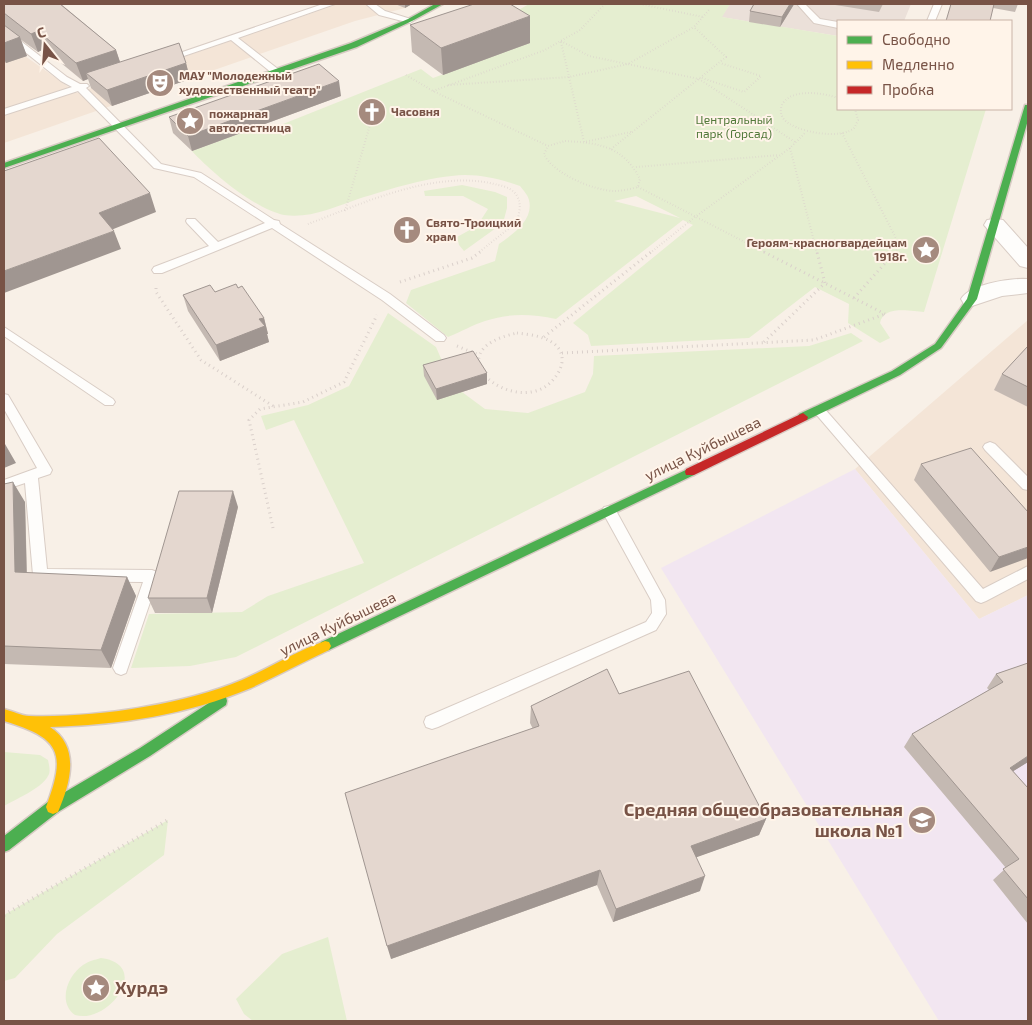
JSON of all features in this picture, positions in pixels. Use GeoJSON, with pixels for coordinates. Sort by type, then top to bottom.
{"type":"FeatureCollection","features":[{"type":"Feature","properties":{"kind":"main road"},"geometry":{"type":"LineString","coordinates":[[4,166],[114,130],[275,71],[354,45],[410,20],[440,4]]}},
{"type":"Feature","properties":{"kind":"main road","name":"улица Куйбышева"},"geometry":{"type":"LineString","coordinates":[[30,722],[133,715],[162,710],[245,684],[896,373],[938,346],[972,299],[1028,107]]}},
{"type":"Feature","properties":{"kind":"main road","name":"улица Куйбышева"},"geometry":{"type":"LineString","coordinates":[[4,845],[27,829],[52,807],[145,752],[245,684]]}},
{"type":"Feature","properties":{"kind":"main road","name":"улица Куйбышева"},"geometry":{"type":"LineString","coordinates":[[4,715],[30,722],[52,733],[60,742],[65,753],[66,773],[62,788],[52,807]]}},
{"type":"Feature","properties":{"kind":"street"},"geometry":{"type":"LineString","coordinates":[[995,224],[1028,261]]}},
{"type":"Feature","properties":{"kind":"street"},"geometry":{"type":"LineString","coordinates":[[972,299],[990,290],[1014,285],[1028,286]]}},
{"type":"Feature","properties":{"kind":"lane"},"geometry":{"type":"LineString","coordinates":[[160,61],[331,4]]}},
{"type":"Feature","properties":{"kind":"lane"},"geometry":{"type":"LineString","coordinates":[[370,4],[382,13],[410,20]]}},
{"type":"Feature","properties":{"kind":"lane"},"geometry":{"type":"LineString","coordinates":[[801,4],[818,21],[837,25]]}},
{"type":"Feature","properties":{"kind":"lane"},"geometry":{"type":"LineString","coordinates":[[930,20],[938,4]]}},
{"type":"Feature","properties":{"kind":"lane"},"geometry":{"type":"LineString","coordinates":[[4,31],[64,79],[80,88],[114,130],[158,166],[197,175],[275,223],[376,290],[440,338]]}},
{"type":"Feature","properties":{"kind":"lane"},"geometry":{"type":"LineString","coordinates":[[232,37],[275,71]]}},
{"type":"Feature","properties":{"kind":"lane"},"geometry":{"type":"LineString","coordinates":[[4,112],[98,82]]}},
{"type":"Feature","properties":{"kind":"lane"},"geometry":{"type":"LineString","coordinates":[[191,221],[216,247]]}},
{"type":"Feature","properties":{"kind":"lane"},"geometry":{"type":"LineString","coordinates":[[158,270],[275,223]]}},
{"type":"Feature","properties":{"kind":"lane"},"geometry":{"type":"LineString","coordinates":[[4,331],[109,402]]}},
{"type":"Feature","properties":{"kind":"lane"},"geometry":{"type":"LineString","coordinates":[[4,398],[45,470],[4,485]]}},
{"type":"Feature","properties":{"kind":"lane"},"geometry":{"type":"LineString","coordinates":[[819,410],[981,597],[1028,572]]}},
{"type":"Feature","properties":{"kind":"lane"},"geometry":{"type":"LineString","coordinates":[[990,447],[1028,485]]}},
{"type":"Feature","properties":{"kind":"lane"},"geometry":{"type":"LineString","coordinates":[[31,475],[40,575],[152,576],[121,668]]}},
{"type":"Feature","properties":{"kind":"lane"},"geometry":{"type":"LineString","coordinates":[[432,722],[651,626],[659,614],[658,600],[609,510]]}},
{"type":"Feature","properties":{"kind":"path"},"geometry":{"type":"LineString","coordinates":[[433,91],[545,50],[580,30],[605,4]]}},
{"type":"Feature","properties":{"kind":"path"},"geometry":{"type":"LineString","coordinates":[[640,4],[703,17]]}},
{"type":"Feature","properties":{"kind":"path"},"geometry":{"type":"LineString","coordinates":[[448,85],[570,77],[628,64],[694,27],[709,10]]}},
{"type":"Feature","properties":{"kind":"path"},"geometry":{"type":"LineString","coordinates":[[611,149],[726,57],[694,27]]}},
{"type":"Feature","properties":{"kind":"path"},"geometry":{"type":"LineString","coordinates":[[561,41],[589,56],[700,78],[744,92],[761,76],[720,62]]}},
{"type":"Feature","properties":{"kind":"path"},"geometry":{"type":"LineString","coordinates":[[561,41],[584,142]]}},
{"type":"Feature","properties":{"kind":"path"},"geometry":{"type":"LineString","coordinates":[[406,75],[433,91],[548,146],[565,141],[584,142],[611,149],[624,155],[636,167],[640,179],[638,187]]}},
{"type":"Feature","properties":{"kind":"path"},"geometry":{"type":"LineString","coordinates":[[700,78],[795,142]]}},
{"type":"Feature","properties":{"kind":"path"},"geometry":{"type":"LineString","coordinates":[[837,98],[824,94],[798,95],[783,103],[780,109],[782,116],[787,122],[806,132],[831,135],[851,129],[857,123],[858,116],[855,110]]}},
{"type":"Feature","properties":{"kind":"path"},"geometry":{"type":"LineString","coordinates":[[345,212],[372,118]]}},
{"type":"Feature","properties":{"kind":"path"},"geometry":{"type":"LineString","coordinates":[[584,142],[633,131]]}},
{"type":"Feature","properties":{"kind":"path"},"geometry":{"type":"LineString","coordinates":[[544,338],[695,217],[790,148],[806,132]]}},
{"type":"Feature","properties":{"kind":"path"},"geometry":{"type":"LineString","coordinates":[[842,133],[900,246],[854,298]]}},
{"type":"Feature","properties":{"kind":"path"},"geometry":{"type":"LineString","coordinates":[[548,146],[544,154],[548,163],[592,187],[613,192],[625,192],[638,187],[885,314],[814,340],[562,353]]}},
{"type":"Feature","properties":{"kind":"path"},"geometry":{"type":"LineString","coordinates":[[790,148],[825,283]]}},
{"type":"Feature","properties":{"kind":"path"},"geometry":{"type":"LineString","coordinates":[[636,167],[781,155]]}},
{"type":"Feature","properties":{"kind":"path"},"geometry":{"type":"LineString","coordinates":[[286,231],[423,185],[467,179],[495,182],[515,192],[520,201],[517,222],[472,258],[376,290]]}},
{"type":"Feature","properties":{"kind":"path"},"geometry":{"type":"LineString","coordinates":[[158,270],[156,292],[201,360],[274,407]]}},
{"type":"Feature","properties":{"kind":"path"},"geometry":{"type":"LineString","coordinates":[[763,343],[825,283]]}},
{"type":"Feature","properties":{"kind":"path"},"geometry":{"type":"LineString","coordinates":[[273,528],[249,420],[260,409],[303,402],[344,382],[386,297]]}},
{"type":"Feature","properties":{"kind":"path"},"geometry":{"type":"LineString","coordinates":[[516,333],[531,334],[544,338],[555,344],[562,353],[564,363],[562,373],[554,381],[542,388],[528,391],[513,391],[499,388],[482,374],[478,364],[480,355],[484,347],[493,340],[504,335],[516,333]]}},
{"type":"Feature","properties":{"kind":"path"},"geometry":{"type":"LineString","coordinates":[[4,915],[168,820]]}},
{"type":"Feature","properties":{"kind":"shaded area"},"geometry":{"type":"Polygon","coordinates":[[[330,4],[412,4],[405,8],[355,21],[4,143],[4,38],[25,56],[77,93],[333,6],[330,4]]]}},
{"type":"Feature","properties":{"kind":"shaded area"},"geometry":{"type":"Polygon","coordinates":[[[730,4],[911,4],[904,20],[837,20],[837,36],[721,17],[730,4]]]}},
{"type":"Feature","properties":{"kind":"shaded area"},"geometry":{"type":"Polygon","coordinates":[[[1028,320],[1028,595],[979,619],[855,469],[1028,320]]]}},
{"type":"Feature","properties":{"kind":"shaded area","name":"Средняя общеобразовательная школа №1"},"geometry":{"type":"Polygon","coordinates":[[[855,469],[979,619],[1028,595],[1028,1021],[939,1021],[661,568],[855,469]]]}},
{"type":"Feature","properties":{"kind":"green space","name":"Центральный парк (Горсад)"},"geometry":{"type":"Polygon","coordinates":[[[529,4],[730,4],[722,17],[837,36],[837,110],[986,110],[924,312],[898,310],[886,314],[882,317],[880,323],[890,338],[880,343],[848,323],[849,304],[815,287],[749,338],[591,346],[588,335],[573,323],[693,225],[683,220],[556,319],[529,315],[494,318],[448,337],[406,303],[411,290],[495,261],[499,244],[521,226],[528,214],[530,207],[528,198],[520,186],[486,177],[472,175],[452,176],[424,180],[358,199],[331,209],[293,216],[273,212],[260,206],[222,179],[192,151],[262,125],[268,130],[421,69],[433,78],[529,43],[515,12],[529,4]],[[636,196],[614,201],[680,218],[636,196]]]}},
{"type":"Feature","properties":{"kind":"green space"},"geometry":{"type":"Polygon","coordinates":[[[462,185],[495,192],[507,197],[507,208],[503,223],[464,251],[459,245],[457,237],[477,226],[488,209],[463,196],[425,196],[424,191],[462,185]]]}},
{"type":"Feature","properties":{"kind":"green space"},"geometry":{"type":"Polygon","coordinates":[[[388,313],[436,347],[446,370],[462,392],[485,409],[528,413],[585,392],[593,374],[594,356],[809,346],[851,333],[863,341],[236,657],[190,666],[131,668],[149,614],[242,612],[268,596],[364,563],[294,420],[266,430],[261,416],[308,405],[349,386],[388,313]]]}},
{"type":"Feature","properties":{"kind":"green space"},"geometry":{"type":"Polygon","coordinates":[[[4,752],[40,755],[48,760],[50,770],[45,781],[40,785],[4,806],[4,752]]]}},
{"type":"Feature","properties":{"kind":"green space"},"geometry":{"type":"Polygon","coordinates":[[[168,820],[164,855],[57,934],[15,978],[4,981],[4,915],[168,820]]]}},
{"type":"Feature","properties":{"kind":"green space"},"geometry":{"type":"Polygon","coordinates":[[[328,937],[347,1021],[253,1021],[244,1014],[236,999],[282,954],[328,937]]]}},
{"type":"Feature","properties":{"kind":"green space"},"geometry":{"type":"Polygon","coordinates":[[[101,958],[116,963],[124,971],[124,982],[120,993],[100,1011],[88,1016],[75,1015],[67,1003],[66,996],[69,982],[83,965],[101,958]]]}},
{"type":"Feature","properties":{"kind":"building"},"geometry":{"type":"Polygon","coordinates":[[[4,4],[60,4],[116,50],[76,63],[38,31],[31,34],[4,13],[4,4]]]}},
{"type":"Feature","properties":{"kind":"building"},"geometry":{"type":"Polygon","coordinates":[[[474,4],[510,4],[530,16],[441,48],[410,25],[474,4]]]}},
{"type":"Feature","properties":{"kind":"building"},"geometry":{"type":"Polygon","coordinates":[[[754,4],[790,4],[782,17],[750,11],[754,4]]]}},
{"type":"Feature","properties":{"kind":"building"},"geometry":{"type":"Polygon","coordinates":[[[951,4],[994,4],[990,20],[946,20],[951,4]]]}},
{"type":"Feature","properties":{"kind":"building"},"geometry":{"type":"Polygon","coordinates":[[[4,25],[20,37],[4,43],[4,25]]]}},
{"type":"Feature","properties":{"kind":"building"},"geometry":{"type":"Polygon","coordinates":[[[179,43],[186,63],[107,90],[86,73],[179,43]]]}},
{"type":"Feature","properties":{"kind":"building"},"geometry":{"type":"Polygon","coordinates":[[[319,64],[339,81],[188,136],[169,117],[319,64]]]}},
{"type":"Feature","properties":{"kind":"building"},"geometry":{"type":"Polygon","coordinates":[[[99,138],[150,193],[99,213],[114,231],[4,271],[4,171],[99,138]]]}},
{"type":"Feature","properties":{"kind":"building"},"geometry":{"type":"Polygon","coordinates":[[[236,284],[238,288],[242,286],[264,318],[259,319],[265,326],[216,345],[183,295],[210,285],[215,292],[236,284]]]}},
{"type":"Feature","properties":{"kind":"building"},"geometry":{"type":"Polygon","coordinates":[[[1028,346],[1028,387],[1002,374],[1028,346]]]}},
{"type":"Feature","properties":{"kind":"building"},"geometry":{"type":"Polygon","coordinates":[[[473,351],[487,373],[436,389],[423,365],[473,351]]]}},
{"type":"Feature","properties":{"kind":"building"},"geometry":{"type":"Polygon","coordinates":[[[971,448],[1028,512],[1028,547],[999,557],[921,464],[971,448]]]}},
{"type":"Feature","properties":{"kind":"building"},"geometry":{"type":"Polygon","coordinates":[[[13,482],[15,572],[127,577],[101,650],[4,646],[4,484],[13,482]]]}},
{"type":"Feature","properties":{"kind":"building"},"geometry":{"type":"Polygon","coordinates":[[[179,491],[233,491],[207,598],[148,598],[179,491]]]}},
{"type":"Feature","properties":{"kind":"building"},"geometry":{"type":"Polygon","coordinates":[[[1028,663],[1028,756],[1010,768],[1028,788],[1028,899],[1003,869],[1019,859],[912,734],[1003,682],[996,674],[1028,663]]]}},
{"type":"Feature","properties":{"kind":"building"},"geometry":{"type":"Polygon","coordinates":[[[607,669],[619,694],[689,671],[766,819],[691,846],[705,876],[616,909],[600,870],[387,946],[345,793],[539,726],[531,706],[607,669]]]}},
{"type":"Feature","properties":{"kind":"traffic: fast"},"geometry":{"type":"LineString","coordinates":[[4,166],[354,45],[410,20],[440,4]]}},
{"type":"Feature","properties":{"kind":"traffic: fast"},"geometry":{"type":"LineString","coordinates":[[803,417],[896,373],[938,346],[972,299],[1028,107]]}},
{"type":"Feature","properties":{"kind":"traffic: fast"},"geometry":{"type":"LineString","coordinates":[[325,646],[690,472]]}},
{"type":"Feature","properties":{"kind":"traffic: fast"},"geometry":{"type":"LineString","coordinates":[[4,845],[53,807],[145,752],[221,701]]}},
{"type":"Feature","properties":{"kind":"traffic: slow"},"geometry":{"type":"LineString","coordinates":[[30,722],[113,717],[194,702],[246,684],[325,646]]}},
{"type":"Feature","properties":{"kind":"traffic: slow"},"geometry":{"type":"LineString","coordinates":[[4,715],[40,728],[52,735],[60,745],[64,756],[64,770],[53,807]]}},
{"type":"Feature","properties":{"kind":"traffic: jam"},"geometry":{"type":"LineString","coordinates":[[690,472],[803,417]]}},
{"type":"Feature","properties":{"kind":"place","name":"МАУ \"Молодежный художественный театр\""},"geometry":{"type":"Point","coordinates":[160,83]}},
{"type":"Feature","properties":{"kind":"place","name":"Часовня"},"geometry":{"type":"Point","coordinates":[372,112]}},
{"type":"Feature","properties":{"kind":"place","name":"пожарная автолестница"},"geometry":{"type":"Point","coordinates":[190,121]}},
{"type":"Feature","properties":{"kind":"place","name":"Свято-Троицкий храм"},"geometry":{"type":"Point","coordinates":[407,230]}},
{"type":"Feature","properties":{"kind":"place","name":"Героям-красногвардейцам 1918г."},"geometry":{"type":"Point","coordinates":[926,250]}},
{"type":"Feature","properties":{"kind":"place","name":"Средняя общеобразовательная школа №1"},"geometry":{"type":"Point","coordinates":[922,820]}},
{"type":"Feature","properties":{"kind":"place","name":"Хурдэ"},"geometry":{"type":"Point","coordinates":[96,988]}}]}
